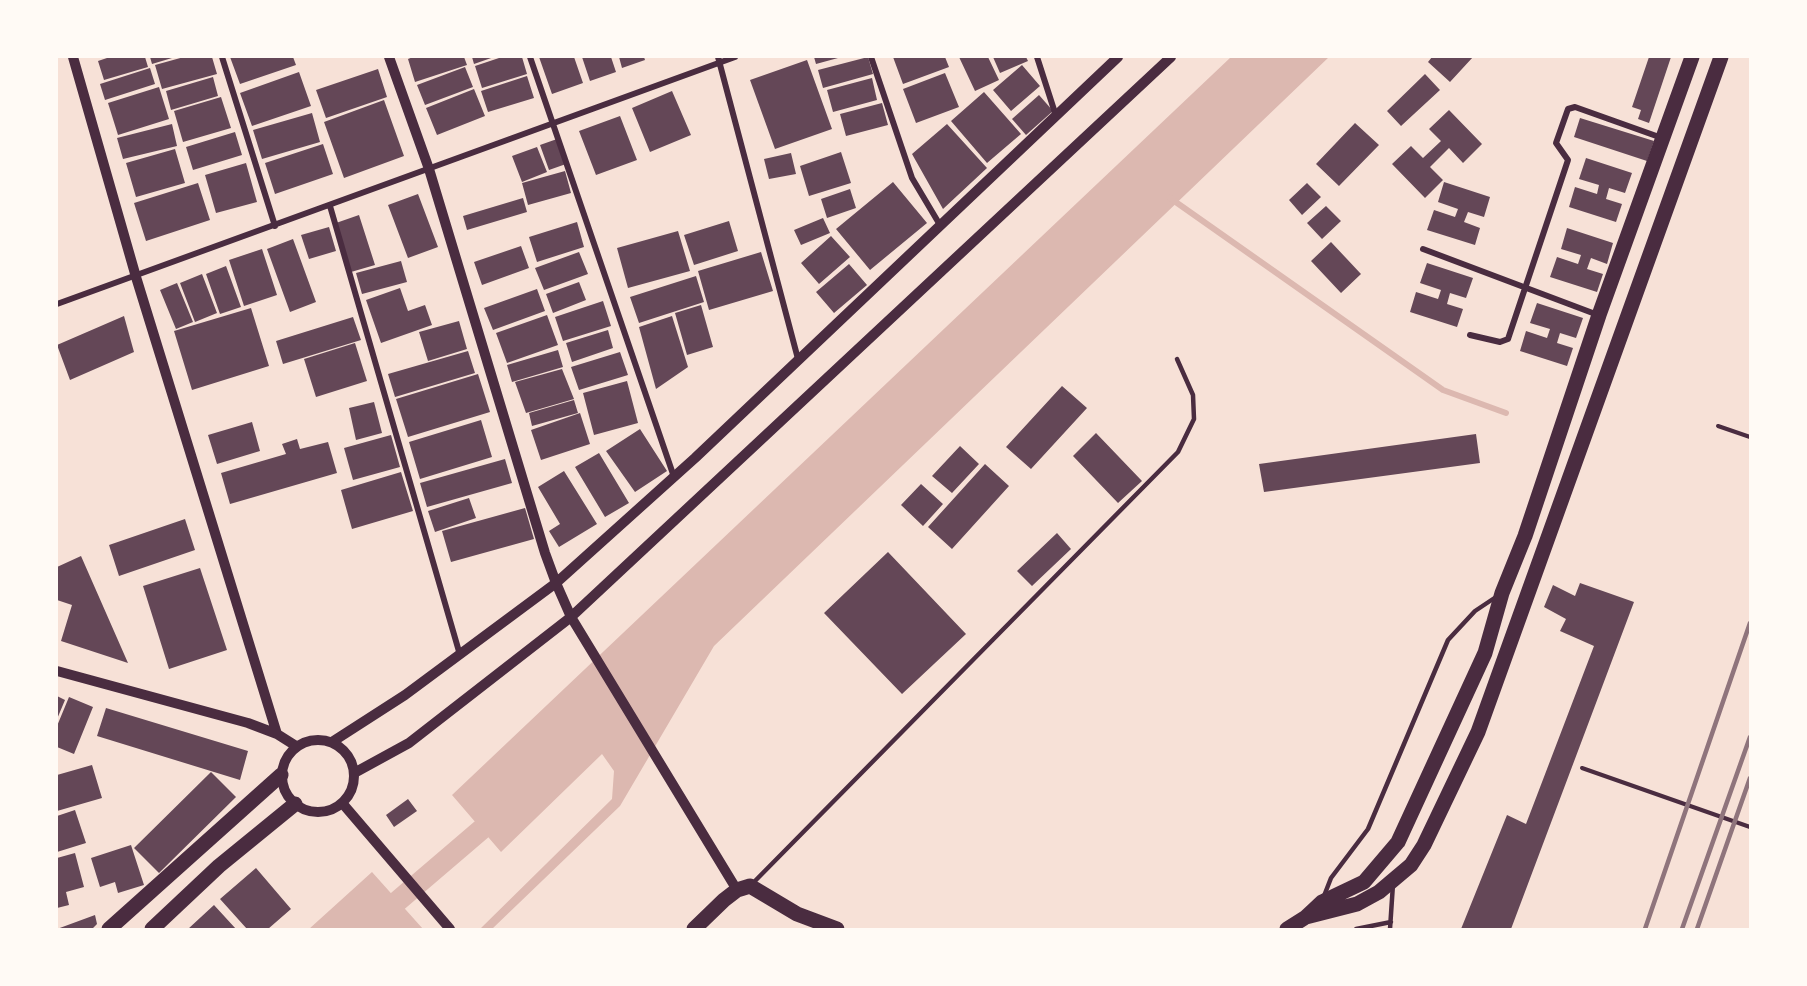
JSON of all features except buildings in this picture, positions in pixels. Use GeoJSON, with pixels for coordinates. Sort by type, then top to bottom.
{"type":"FeatureCollection","features":[{"type":"Feature","properties":{"kind":"main road"},"geometry":{"type":"LineString","coordinates":[[1287,929],[1306,917],[1322,902],[1364,882],[1398,842],[1485,653],[1502,593],[1525,536],[1599,315],[1692,57]]}},
{"type":"Feature","properties":{"kind":"main road"},"geometry":{"type":"LineString","coordinates":[[1306,917],[1357,904],[1393,882],[1411,865],[1424,845],[1478,732],[1721,57]]}},
{"type":"Feature","properties":{"kind":"main road"},"geometry":{"type":"LineString","coordinates":[[109,929],[281,775]]}},
{"type":"Feature","properties":{"kind":"main road"},"geometry":{"type":"LineString","coordinates":[[152,929],[219,866],[295,804]]}},
{"type":"Feature","properties":{"kind":"main road"},"geometry":{"type":"LineString","coordinates":[[694,929],[743,888],[837,929]]}},
{"type":"Feature","properties":{"kind":"street"},"geometry":{"type":"LineString","coordinates":[[74,57],[136,277],[277,734]]}},
{"type":"Feature","properties":{"kind":"street"},"geometry":{"type":"LineString","coordinates":[[222,57],[275,226]]}},
{"type":"Feature","properties":{"kind":"street"},"geometry":{"type":"LineString","coordinates":[[389,57],[429,169],[544,553],[556,583],[571,616],[666,774],[743,888]]}},
{"type":"Feature","properties":{"kind":"street"},"geometry":{"type":"LineString","coordinates":[[530,57],[674,477]]}},
{"type":"Feature","properties":{"kind":"street"},"geometry":{"type":"LineString","coordinates":[[57,304],[555,125],[719,60],[735,57]]}},
{"type":"Feature","properties":{"kind":"street"},"geometry":{"type":"LineString","coordinates":[[871,57],[912,178],[940,225]]}},
{"type":"Feature","properties":{"kind":"street"},"geometry":{"type":"LineString","coordinates":[[1037,57],[1056,116]]}},
{"type":"Feature","properties":{"kind":"street"},"geometry":{"type":"LineString","coordinates":[[333,742],[460,655],[556,583],[674,477],[1118,57]]}},
{"type":"Feature","properties":{"kind":"street"},"geometry":{"type":"LineString","coordinates":[[356,772],[408,743],[571,616],[1171,57]]}},
{"type":"Feature","properties":{"kind":"street"},"geometry":{"type":"LineString","coordinates":[[719,60],[798,359]]}},
{"type":"Feature","properties":{"kind":"street"},"geometry":{"type":"LineString","coordinates":[[1470,335],[1505,342],[1527,288],[1568,160],[1556,143],[1568,109],[1575,107],[1662,138]]}},
{"type":"Feature","properties":{"kind":"street"},"geometry":{"type":"LineString","coordinates":[[330,206],[460,655]]}},
{"type":"Feature","properties":{"kind":"street"},"geometry":{"type":"LineString","coordinates":[[1423,249],[1599,315]]}},
{"type":"Feature","properties":{"kind":"street"},"geometry":{"type":"LineString","coordinates":[[57,671],[277,734],[296,746]]}},
{"type":"Feature","properties":{"kind":"street"},"geometry":{"type":"LineString","coordinates":[[314,739],[333,742],[348,754],[356,772],[353,790],[343,804],[327,812],[310,812],[295,804],[285,791],[281,775],[285,759],[296,746],[314,739]]}},
{"type":"Feature","properties":{"kind":"street"},"geometry":{"type":"LineString","coordinates":[[343,804],[450,929]]}},
{"type":"Feature","properties":{"kind":"lane"},"geometry":{"type":"LineString","coordinates":[[743,888],[1179,452],[1194,419],[1193,394],[1177,359]]}},
{"type":"Feature","properties":{"kind":"lane"},"geometry":{"type":"LineString","coordinates":[[1322,902],[1331,878],[1368,830],[1448,640],[1475,611],[1502,593]]}},
{"type":"Feature","properties":{"kind":"lane"},"geometry":{"type":"LineString","coordinates":[[1390,929],[1393,882]]}},
{"type":"Feature","properties":{"kind":"lane"},"geometry":{"type":"LineString","coordinates":[[1356,929],[1391,922]]}},
{"type":"Feature","properties":{"kind":"path"},"geometry":{"type":"LineString","coordinates":[[1718,426],[1750,437]]}},
{"type":"Feature","properties":{"kind":"path"},"geometry":{"type":"LineString","coordinates":[[1582,768],[1750,827]]}},
{"type":"Feature","properties":{"kind":"shaded area"},"geometry":{"type":"Polygon","coordinates":[[[1231,57],[1329,57],[714,646],[620,806],[492,929],[480,929],[612,799],[614,771],[602,754],[501,852],[452,795],[1231,57]]]}},
{"type":"Feature","properties":{"kind":"shaded area"},"geometry":{"type":"Polygon","coordinates":[[[372,872],[423,929],[309,929],[372,872]]]}},
{"type":"Feature","properties":{"kind":"waterway"},"geometry":{"type":"LineString","coordinates":[[1170,198],[1443,390],[1506,413]]}},
{"type":"Feature","properties":{"kind":"waterway"},"geometry":{"type":"LineString","coordinates":[[365,929],[503,811]]}},
{"type":"Feature","properties":{"kind":"railway"},"geometry":{"type":"LineString","coordinates":[[1645,929],[1750,623]]}},
{"type":"Feature","properties":{"kind":"railway"},"geometry":{"type":"LineString","coordinates":[[1682,929],[1750,737]]}},
{"type":"Feature","properties":{"kind":"railway"},"geometry":{"type":"LineString","coordinates":[[1697,929],[1750,778]]}}]}
